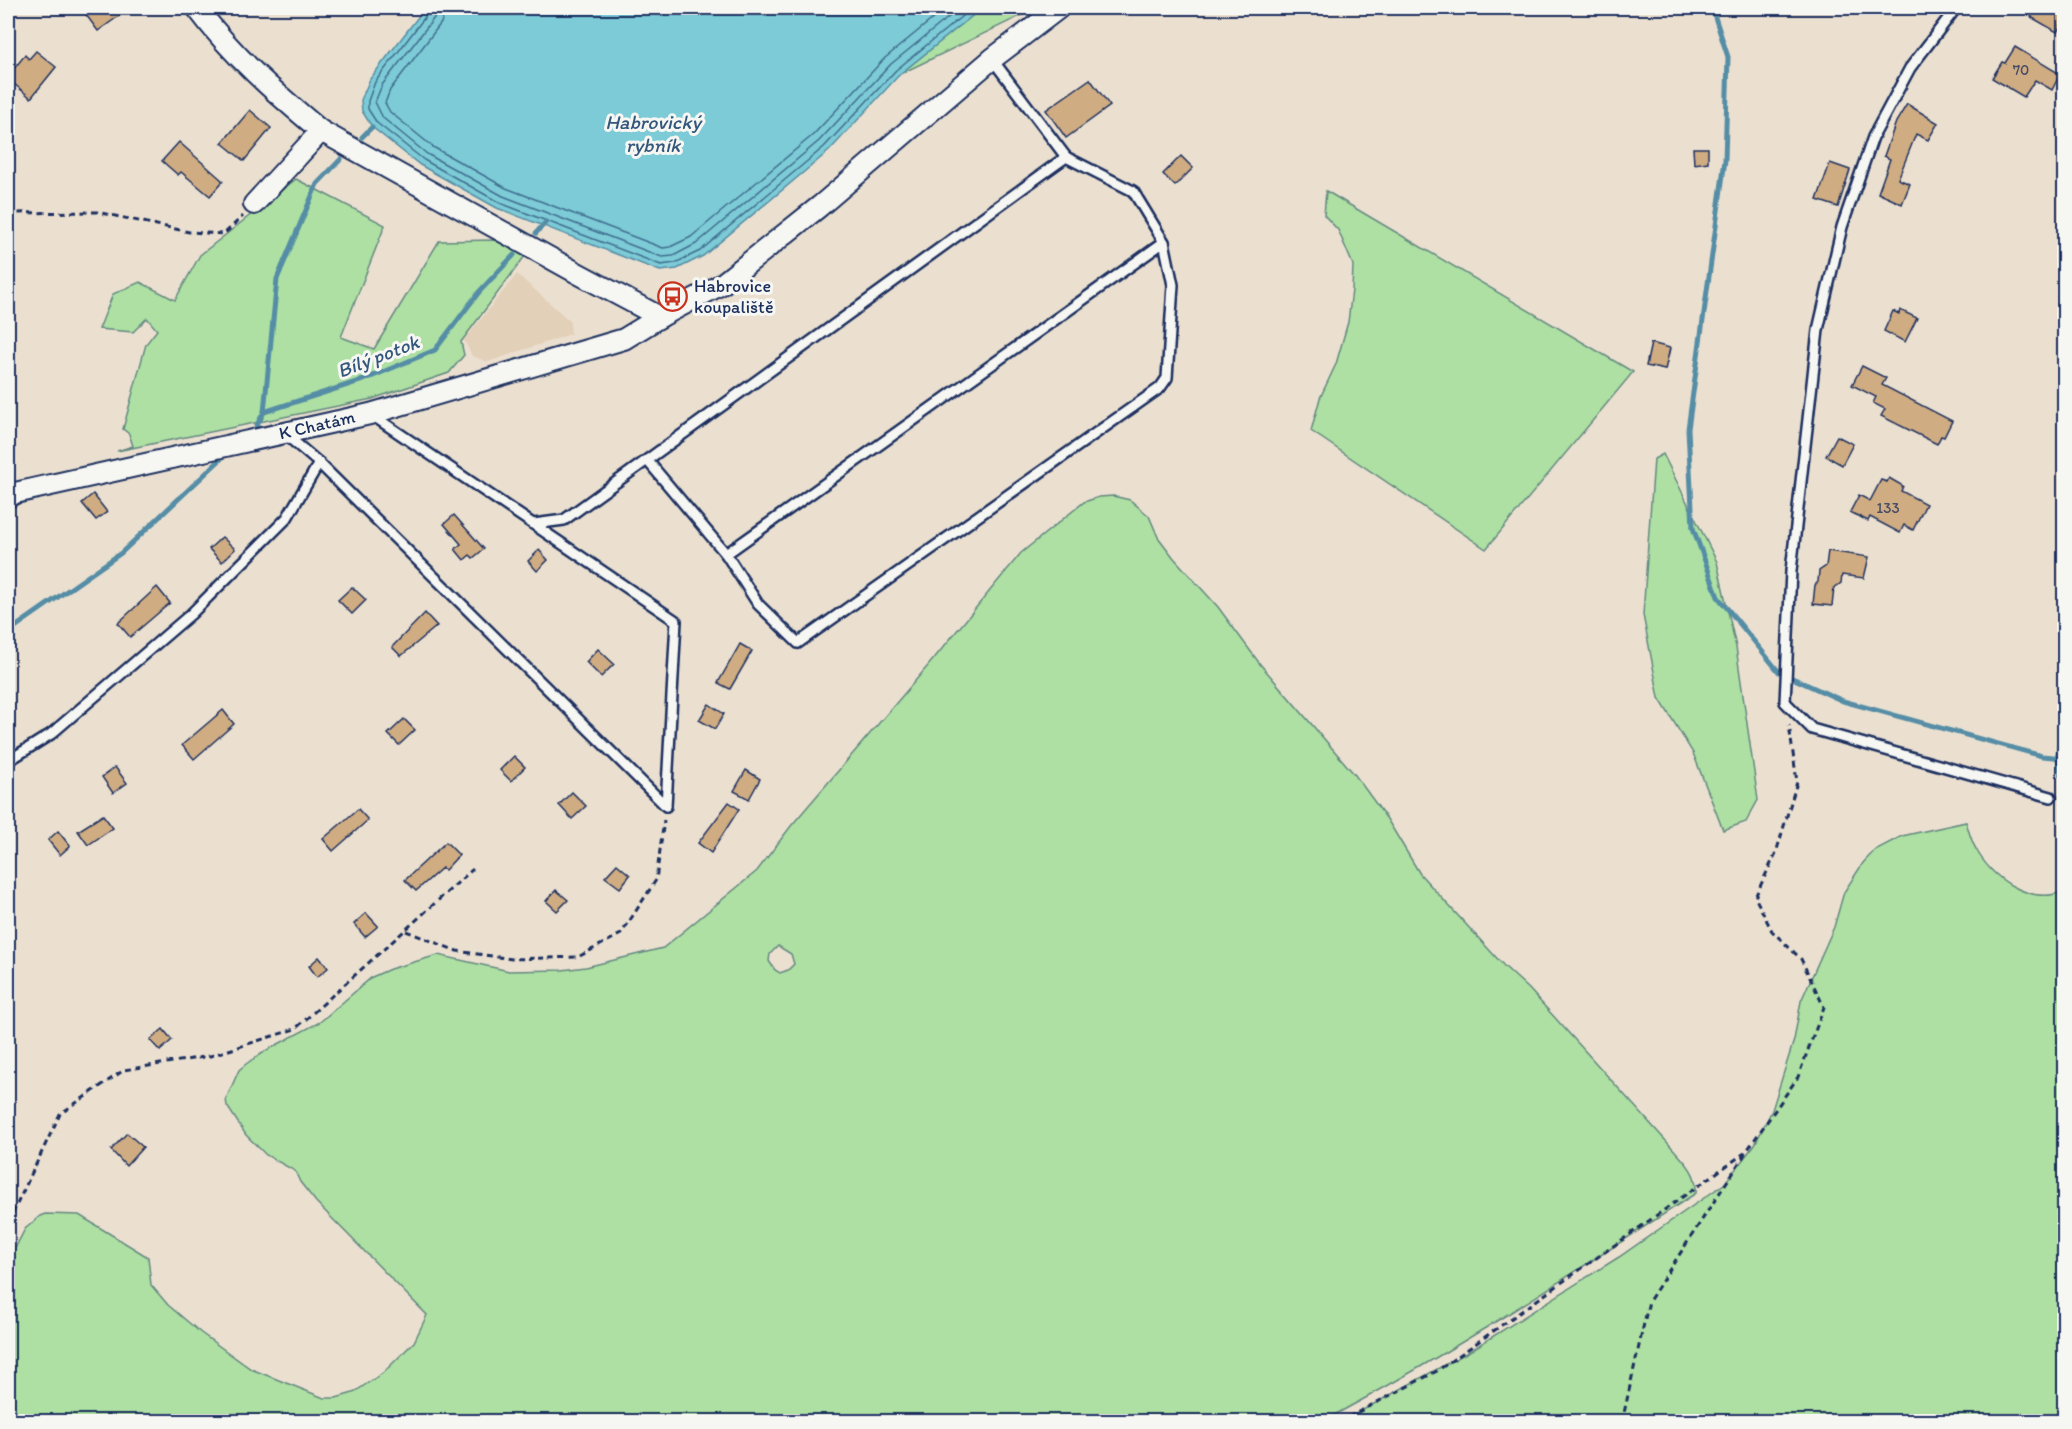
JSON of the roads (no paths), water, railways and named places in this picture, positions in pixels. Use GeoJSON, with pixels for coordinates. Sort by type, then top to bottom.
{"type":"FeatureCollection","features":[{"type":"Feature","properties":{"kind":"street"},"geometry":{"type":"LineString","coordinates":[[197,8],[229,49],[264,84],[321,131],[660,317]]}},
{"type":"Feature","properties":{"kind":"street","name":"K Chatám"},"geometry":{"type":"LineString","coordinates":[[8,497],[15,493],[370,414],[624,339],[722,284],[820,206],[992,59],[1059,8]]}},
{"type":"Feature","properties":{"kind":"street"},"geometry":{"type":"LineString","coordinates":[[254,204],[321,131]]}},
{"type":"Feature","properties":{"kind":"lane"},"geometry":{"type":"LineString","coordinates":[[1956,8],[1910,68],[1873,137],[1842,227],[1818,330],[1791,571],[1785,702],[1812,729],[2051,797]]}},
{"type":"Feature","properties":{"kind":"lane"},"geometry":{"type":"LineString","coordinates":[[647,460],[726,554],[758,604],[798,643],[1160,388],[1167,378],[1173,285],[1164,242],[1133,191],[1066,157],[992,59]]}},
{"type":"Feature","properties":{"kind":"lane"},"geometry":{"type":"LineString","coordinates":[[534,524],[564,520],[1066,157]]}},
{"type":"Feature","properties":{"kind":"lane"},"geometry":{"type":"LineString","coordinates":[[726,554],[1164,242]]}},
{"type":"Feature","properties":{"kind":"lane"},"geometry":{"type":"LineString","coordinates":[[283,433],[319,463],[666,806],[676,621],[370,414]]}},
{"type":"Feature","properties":{"kind":"lane"},"geometry":{"type":"LineString","coordinates":[[8,761],[51,734],[191,614],[287,518],[319,463]]}},
{"type":"Feature","properties":{"kind":"water","name":"Habrovický rybník"},"geometry":{"type":"Polygon","coordinates":[[[425,8],[982,8],[900,74],[829,151],[703,256],[677,269],[660,271],[497,208],[420,165],[372,127],[362,111],[361,100],[370,79],[425,8]]]}},
{"type":"Feature","properties":{"kind":"water"},"geometry":{"type":"Polygon","coordinates":[[[2064,689],[2064,780],[2061,780],[2056,757],[2064,689]]]}},
{"type":"Feature","properties":{"kind":"waterway"},"geometry":{"type":"LineString","coordinates":[[1712,8],[1728,57],[1725,160],[1688,429],[1693,528],[1718,597],[1779,672],[1843,701],[2042,756],[2064,758]]}},
{"type":"Feature","properties":{"kind":"waterway"},"geometry":{"type":"LineString","coordinates":[[362,137],[372,127]]}},
{"type":"Feature","properties":{"kind":"waterway"},"geometry":{"type":"LineString","coordinates":[[264,412],[277,279],[317,184],[341,159]]}},
{"type":"Feature","properties":{"kind":"waterway","name":"Bílý potok"},"geometry":{"type":"LineString","coordinates":[[536,233],[546,222]]}},
{"type":"Feature","properties":{"kind":"waterway","name":"Bílý potok"},"geometry":{"type":"LineString","coordinates":[[256,427],[264,412],[366,379],[435,350],[479,292],[514,255]]}},
{"type":"Feature","properties":{"kind":"waterway","name":"Bílý potok"},"geometry":{"type":"LineString","coordinates":[[8,632],[121,553],[221,459]]}},
{"type":"Feature","properties":{"kind":"place","name":"Habrovice koupaliště"},"geometry":{"type":"Point","coordinates":[673,296]}}]}
